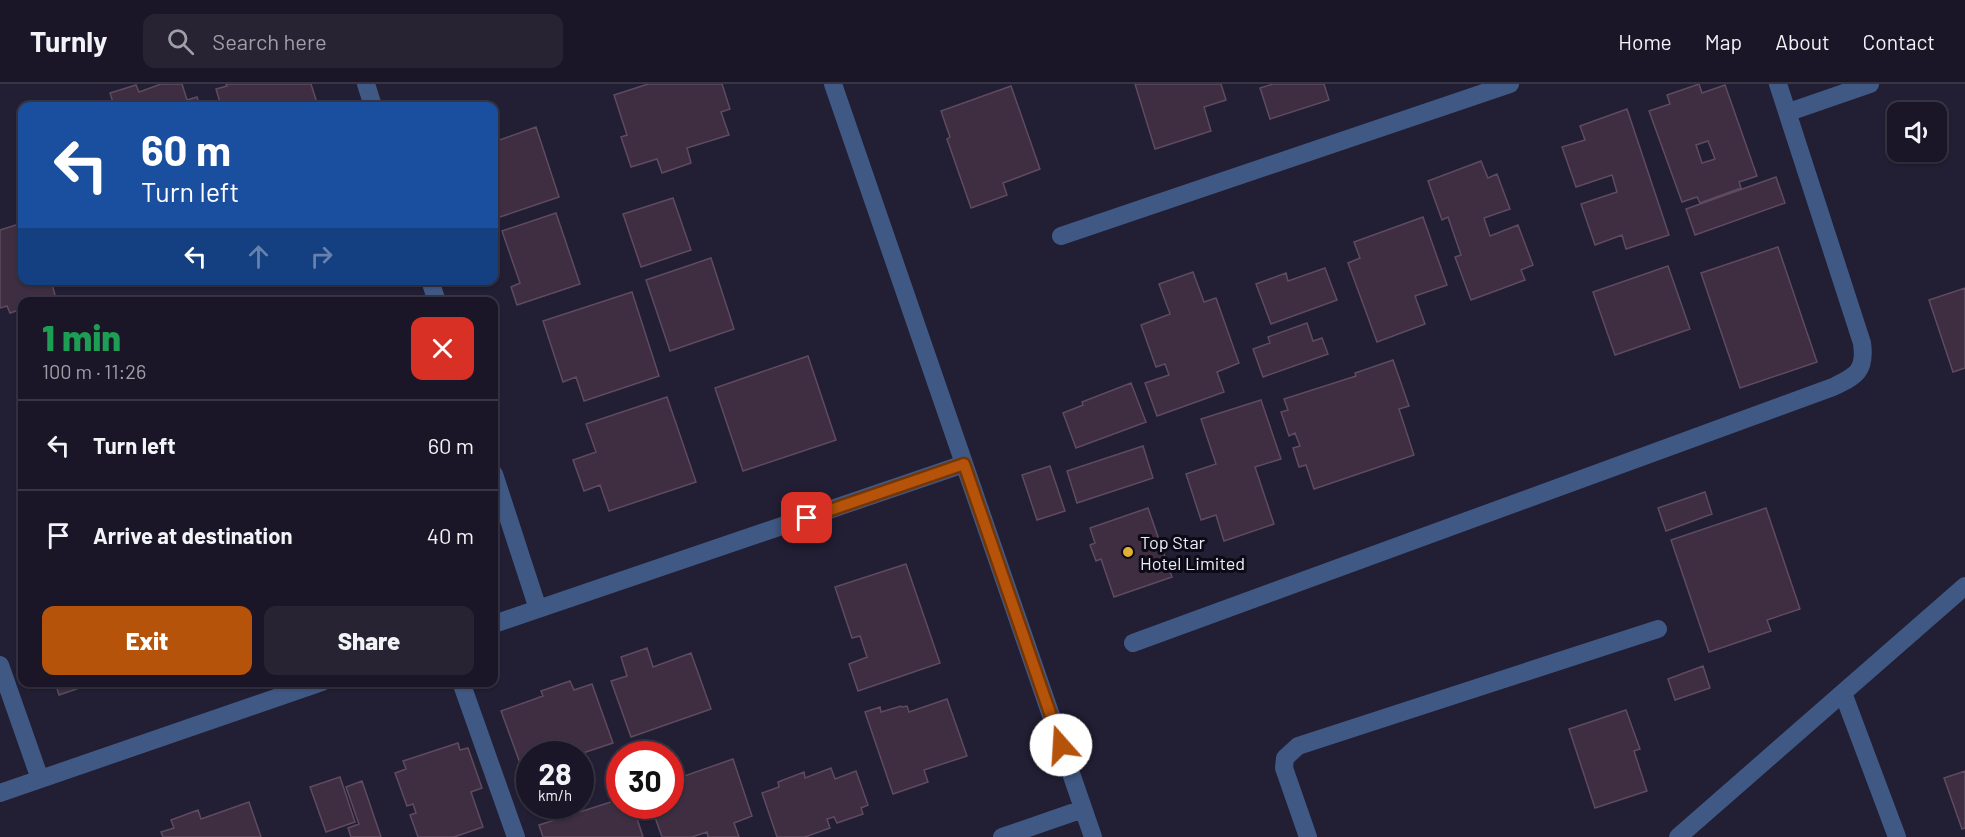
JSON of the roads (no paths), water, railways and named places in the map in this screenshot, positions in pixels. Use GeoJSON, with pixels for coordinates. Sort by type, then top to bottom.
{"type":"FeatureCollection","features":[{"type":"Feature","properties":{"kind":"street"},"geometry":{"type":"LineString","coordinates":[[366,84],[372,102]]}},
{"type":"Feature","properties":{"kind":"street"},"geometry":{"type":"LineString","coordinates":[[833,84],[1093,837]]}},
{"type":"Feature","properties":{"kind":"street"},"geometry":{"type":"LineString","coordinates":[[1061,236],[1510,84]]}},
{"type":"Feature","properties":{"kind":"street"},"geometry":{"type":"LineString","coordinates":[[1133,643],[1833,387],[1851,378],[1862,367],[1864,357],[1862,343],[1789,112],[1778,84]]}},
{"type":"Feature","properties":{"kind":"street"},"geometry":{"type":"LineString","coordinates":[[1789,112],[1870,84]]}},
{"type":"Feature","properties":{"kind":"street"},"geometry":{"type":"LineString","coordinates":[[498,623],[964,464]]}},
{"type":"Feature","properties":{"kind":"street"},"geometry":{"type":"LineString","coordinates":[[498,486],[538,609]]}},
{"type":"Feature","properties":{"kind":"street"},"geometry":{"type":"LineString","coordinates":[[1678,837],[1965,586]]}},
{"type":"Feature","properties":{"kind":"street"},"geometry":{"type":"LineString","coordinates":[[1308,837],[1284,768],[1286,758],[1298,746],[1658,628]]}},
{"type":"Feature","properties":{"kind":"street"},"geometry":{"type":"LineString","coordinates":[[0,665],[40,779]]}},
{"type":"Feature","properties":{"kind":"street"},"geometry":{"type":"LineString","coordinates":[[0,793],[307,687]]}},
{"type":"Feature","properties":{"kind":"street"},"geometry":{"type":"LineString","coordinates":[[462,687],[516,837]]}},
{"type":"Feature","properties":{"kind":"street"},"geometry":{"type":"LineString","coordinates":[[1843,693],[1897,837]]}},
{"type":"Feature","properties":{"kind":"street"},"geometry":{"type":"LineString","coordinates":[[1002,837],[1083,809]]}},
{"type":"Feature","properties":{"kind":"place","name":"Top Star Hotel Limited"},"geometry":{"type":"Point","coordinates":[1128,552]}}]}
